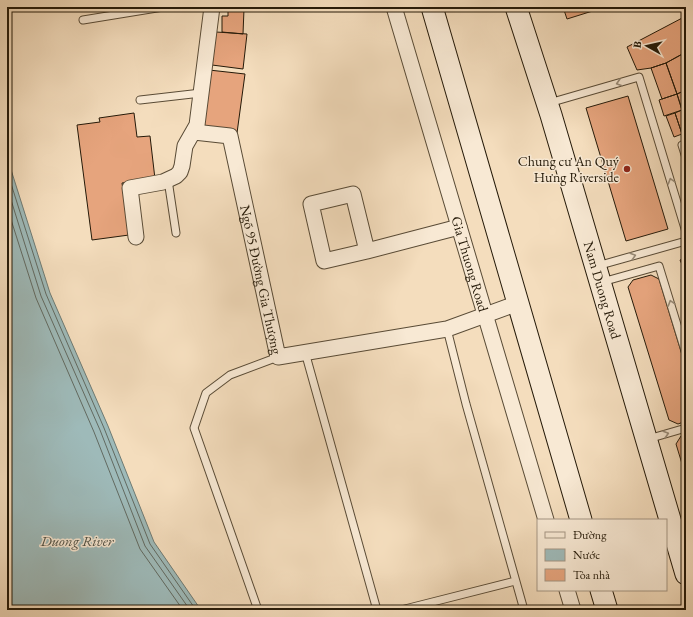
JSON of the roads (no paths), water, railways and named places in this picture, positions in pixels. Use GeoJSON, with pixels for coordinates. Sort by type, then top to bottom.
{"type":"FeatureCollection","features":[{"type":"Feature","properties":{"kind":"street"},"geometry":{"type":"LineString","coordinates":[[136,237],[130,188],[158,184],[176,176],[180,172],[182,166],[185,146],[188,138],[194,132],[197,125],[212,7]]}},
{"type":"Feature","properties":{"kind":"street","name":"Gia Thuong Road"},"geometry":{"type":"LineString","coordinates":[[394,7],[546,519]]}},
{"type":"Feature","properties":{"kind":"street"},"geometry":{"type":"LineString","coordinates":[[432,7],[581,519]]}},
{"type":"Feature","properties":{"kind":"street","name":"Nam Duong Road"},"geometry":{"type":"LineString","coordinates":[[516,7],[547,104],[686,574]]}},
{"type":"Feature","properties":{"kind":"street","name":"Ngõ 95 Đường Gia Thượng"},"geometry":{"type":"LineString","coordinates":[[194,132],[230,136],[278,357],[447,329],[518,304]]}},
{"type":"Feature","properties":{"kind":"street"},"geometry":{"type":"LineString","coordinates":[[367,250],[353,194],[311,204],[324,261],[459,227]]}},
{"type":"Feature","properties":{"kind":"street"},"geometry":{"type":"LineString","coordinates":[[567,591],[573,610]]}},
{"type":"Feature","properties":{"kind":"street"},"geometry":{"type":"LineString","coordinates":[[601,591],[607,610]]}},
{"type":"Feature","properties":{"kind":"lane"},"geometry":{"type":"LineString","coordinates":[[83,20],[163,7]]}},
{"type":"Feature","properties":{"kind":"lane"},"geometry":{"type":"LineString","coordinates":[[547,104],[639,77],[686,232]]}},
{"type":"Feature","properties":{"kind":"lane"},"geometry":{"type":"LineString","coordinates":[[140,100],[201,93]]}},
{"type":"Feature","properties":{"kind":"lane"},"geometry":{"type":"LineString","coordinates":[[686,143],[682,145],[686,158]]}},
{"type":"Feature","properties":{"kind":"lane"},"geometry":{"type":"LineString","coordinates":[[168,180],[176,233]]}},
{"type":"Feature","properties":{"kind":"lane"},"geometry":{"type":"LineString","coordinates":[[598,275],[686,241]]}},
{"type":"Feature","properties":{"kind":"lane"},"geometry":{"type":"LineString","coordinates":[[598,275],[659,266],[686,354]]}},
{"type":"Feature","properties":{"kind":"lane"},"geometry":{"type":"LineString","coordinates":[[447,329],[466,404],[524,610]]}},
{"type":"Feature","properties":{"kind":"lane"},"geometry":{"type":"LineString","coordinates":[[305,352],[377,610]]}},
{"type":"Feature","properties":{"kind":"lane"},"geometry":{"type":"LineString","coordinates":[[258,610],[194,428],[206,393],[230,375],[278,357]]}},
{"type":"Feature","properties":{"kind":"lane"},"geometry":{"type":"LineString","coordinates":[[646,440],[686,428]]}},
{"type":"Feature","properties":{"kind":"lane"},"geometry":{"type":"LineString","coordinates":[[401,610],[515,581]]}},
{"type":"Feature","properties":{"kind":"water","name":"Duong River"},"geometry":{"type":"Polygon","coordinates":[[[7,157],[50,293],[108,426],[154,542],[201,610],[7,610],[7,157]]]}},
{"type":"Feature","properties":{"kind":"place","name":"Chung cư An Quý Hưng Riverside"},"geometry":{"type":"Point","coordinates":[627,169]}}]}
